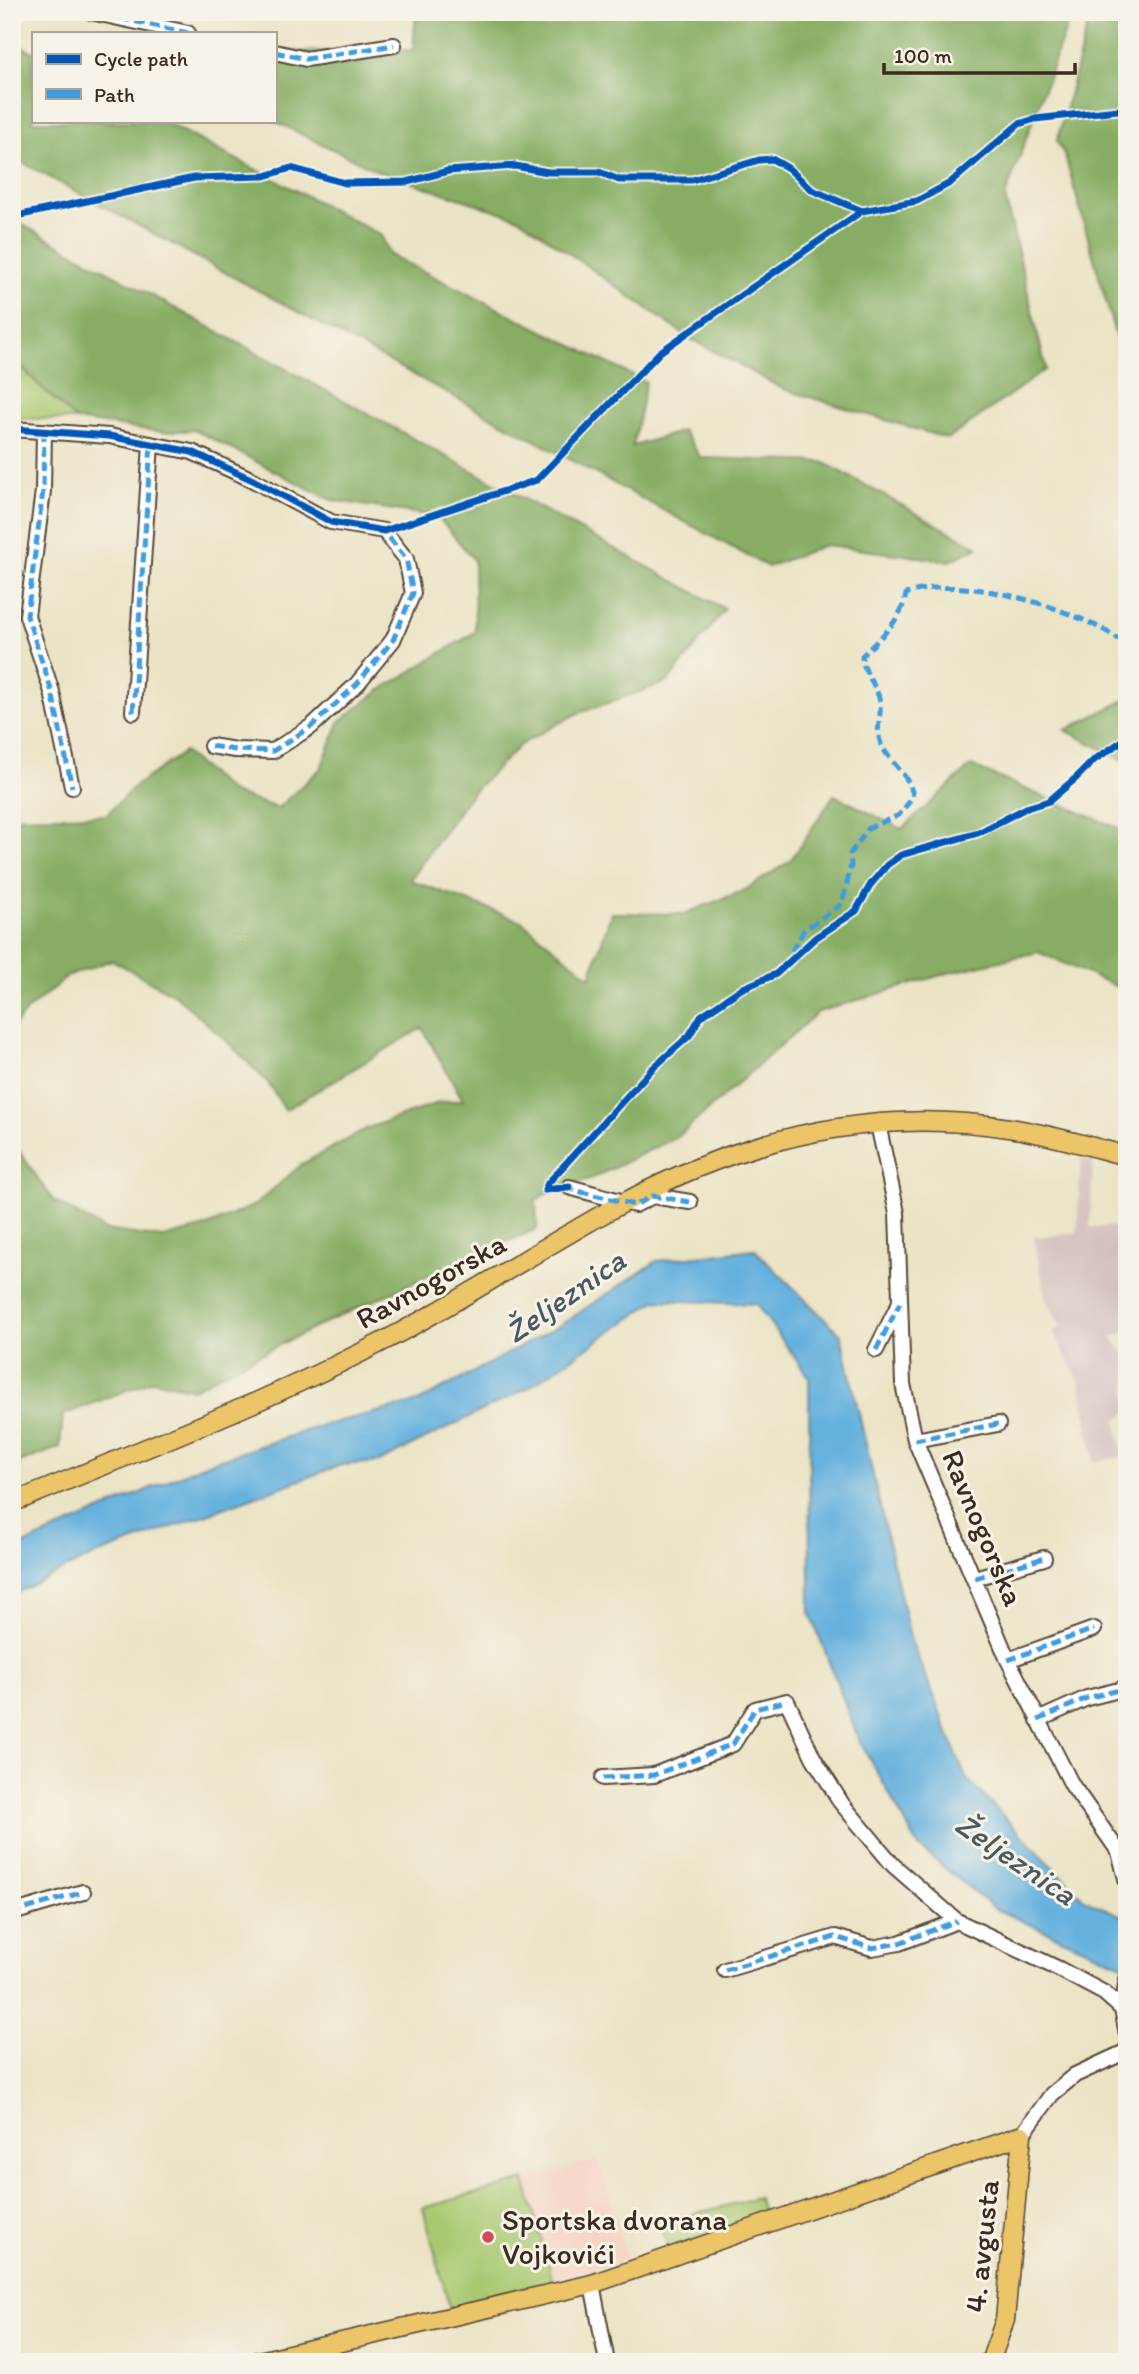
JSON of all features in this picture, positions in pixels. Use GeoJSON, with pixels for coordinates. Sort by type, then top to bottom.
{"type":"FeatureCollection","features":[{"type":"Feature","properties":{"kind":"main road","name":"Ravnogorska"},"geometry":{"type":"LineString","coordinates":[[12,1503],[278,1394],[380,1343],[626,1202],[712,1161],[759,1145],[805,1133],[920,1122],[1008,1128],[1060,1138],[1127,1156]]}},
{"type":"Feature","properties":{"kind":"main road"},"geometry":{"type":"LineString","coordinates":[[255,2362],[592,2284],[1022,2135]]}},
{"type":"Feature","properties":{"kind":"main road","name":"4. avgusta"},"geometry":{"type":"LineString","coordinates":[[990,2362],[1005,2320],[1022,2135]]}},
{"type":"Feature","properties":{"kind":"street"},"geometry":{"type":"LineString","coordinates":[[91,12],[183,32]]}},
{"type":"Feature","properties":{"kind":"street"},"geometry":{"type":"LineString","coordinates":[[276,52],[306,59],[394,45]]}},
{"type":"Feature","properties":{"kind":"street"},"geometry":{"type":"LineString","coordinates":[[12,429],[109,436],[192,452],[253,480],[331,522],[384,531],[407,559],[413,593],[393,640],[357,684],[312,726],[273,751],[211,746]]}},
{"type":"Feature","properties":{"kind":"street"},"geometry":{"type":"LineString","coordinates":[[44,431],[43,491],[27,616],[52,692],[72,787]]}},
{"type":"Feature","properties":{"kind":"street"},"geometry":{"type":"LineString","coordinates":[[133,712],[150,444]]}},
{"type":"Feature","properties":{"kind":"street","name":"Ravnogorska"},"geometry":{"type":"LineString","coordinates":[[878,1124],[897,1213],[903,1384],[915,1440],[1008,1660],[1073,1785],[1119,1852],[1127,1882]]}},
{"type":"Feature","properties":{"kind":"street"},"geometry":{"type":"LineString","coordinates":[[569,1187],[635,1205],[653,1196],[690,1202]]}},
{"type":"Feature","properties":{"kind":"street"},"geometry":{"type":"LineString","coordinates":[[876,1350],[900,1303]]}},
{"type":"Feature","properties":{"kind":"street"},"geometry":{"type":"LineString","coordinates":[[915,1440],[998,1424]]}},
{"type":"Feature","properties":{"kind":"street"},"geometry":{"type":"LineString","coordinates":[[975,1578],[1044,1558]]}},
{"type":"Feature","properties":{"kind":"street"},"geometry":{"type":"LineString","coordinates":[[1008,1660],[1094,1629]]}},
{"type":"Feature","properties":{"kind":"street"},"geometry":{"type":"LineString","coordinates":[[1038,1720],[1087,1698],[1127,1688]]}},
{"type":"Feature","properties":{"kind":"street"},"geometry":{"type":"LineString","coordinates":[[603,1778],[654,1774],[733,1744],[755,1709],[787,1702],[813,1757],[842,1804],[893,1865],[957,1921],[1124,2002]]}},
{"type":"Feature","properties":{"kind":"street"},"geometry":{"type":"LineString","coordinates":[[12,1913],[83,1892]]}},
{"type":"Feature","properties":{"kind":"street"},"geometry":{"type":"LineString","coordinates":[[725,1970],[835,1937],[872,1948],[899,1943],[957,1921]]}},
{"type":"Feature","properties":{"kind":"street"},"geometry":{"type":"LineString","coordinates":[[1127,1979],[1124,2002],[1127,2034]]}},
{"type":"Feature","properties":{"kind":"street"},"geometry":{"type":"LineString","coordinates":[[1022,2135],[1052,2094],[1075,2075],[1127,2051]]}},
{"type":"Feature","properties":{"kind":"street"},"geometry":{"type":"LineString","coordinates":[[592,2284],[607,2362]]}},
{"type":"Feature","properties":{"kind":"shaded area"},"geometry":{"type":"Polygon","coordinates":[[[1081,1159],[1093,1162],[1090,1227],[1125,1226],[1127,1233],[1127,1331],[1112,1337],[1127,1356],[1127,1412],[1116,1420],[1124,1457],[1094,1462],[1080,1383],[1053,1332],[1061,1326],[1046,1299],[1034,1237],[1077,1233],[1081,1159]]]}},
{"type":"Feature","properties":{"kind":"shaded area"},"geometry":{"type":"Polygon","coordinates":[[[599,2159],[627,2258],[553,2280],[525,2180],[599,2159]]]}},
{"type":"Feature","properties":{"kind":"green space"},"geometry":{"type":"Polygon","coordinates":[[[416,12],[1072,12],[1005,197],[1046,369],[948,439],[783,389],[689,338],[519,218],[380,172],[276,122],[276,52],[413,50],[416,12]]]}},
{"type":"Feature","properties":{"kind":"green space"},"geometry":{"type":"Polygon","coordinates":[[[1091,12],[1127,12],[1127,337],[1118,344],[1065,156],[1057,141],[1091,12]]]}},
{"type":"Feature","properties":{"kind":"green space"},"geometry":{"type":"Polygon","coordinates":[[[12,41],[32,51],[32,122],[165,122],[381,235],[390,255],[646,382],[633,446],[683,431],[701,458],[823,462],[978,547],[950,561],[825,545],[768,567],[12,157],[12,41]]]}},
{"type":"Feature","properties":{"kind":"green space"},"geometry":{"type":"Polygon","coordinates":[[[12,219],[725,609],[668,682],[576,714],[520,745],[470,795],[410,880],[521,921],[590,977],[611,913],[684,914],[745,890],[790,861],[834,795],[902,829],[971,766],[1127,832],[1127,991],[1038,952],[948,973],[818,1012],[679,1136],[593,1178],[557,1188],[536,1200],[537,1229],[320,1325],[193,1389],[153,1380],[63,1415],[60,1447],[12,1466],[12,1141],[53,1200],[105,1230],[163,1238],[205,1227],[255,1205],[302,1164],[368,1128],[441,1102],[463,1100],[422,1028],[285,1110],[268,1083],[230,1044],[176,996],[112,960],[68,976],[26,1011],[12,1029],[12,817],[106,815],[135,786],[184,752],[232,793],[278,808],[321,768],[339,722],[379,691],[475,632],[474,560],[438,517],[331,500],[195,430],[163,432],[76,420],[12,359],[12,219]]]}},
{"type":"Feature","properties":{"kind":"green space"},"geometry":{"type":"Polygon","coordinates":[[[12,359],[14,361],[76,420],[12,418],[12,359]]]}},
{"type":"Feature","properties":{"kind":"green space"},"geometry":{"type":"Polygon","coordinates":[[[1127,699],[1127,762],[1065,730],[1127,699]]]}},
{"type":"Feature","properties":{"kind":"green space"},"geometry":{"type":"Polygon","coordinates":[[[525,2180],[553,2280],[450,2309],[423,2208],[525,2180]]]}},
{"type":"Feature","properties":{"kind":"green space"},"geometry":{"type":"Polygon","coordinates":[[[758,2198],[766,2217],[668,2249],[660,2222],[758,2198]]]}},
{"type":"Feature","properties":{"kind":"water","name":"Željeznica"},"geometry":{"type":"Polygon","coordinates":[[[754,1249],[841,1335],[910,1638],[966,1778],[1085,1900],[1127,1918],[1127,1967],[995,1909],[919,1847],[858,1738],[810,1612],[809,1377],[756,1304],[657,1300],[528,1388],[379,1462],[341,1465],[88,1558],[12,1595],[12,1550],[203,1465],[320,1426],[418,1402],[559,1326],[657,1261],[754,1249]]]}},
{"type":"Feature","properties":{"kind":"marked path"},"geometry":{"type":"LineString","coordinates":[[91,12],[183,32]]}},
{"type":"Feature","properties":{"kind":"marked path"},"geometry":{"type":"LineString","coordinates":[[276,52],[306,59],[394,45]]}},
{"type":"Feature","properties":{"kind":"marked path"},"geometry":{"type":"LineString","coordinates":[[44,431],[43,491],[27,616],[52,692],[72,787]]}},
{"type":"Feature","properties":{"kind":"marked path"},"geometry":{"type":"LineString","coordinates":[[133,712],[151,444]]}},
{"type":"Feature","properties":{"kind":"marked path"},"geometry":{"type":"LineString","coordinates":[[211,746],[273,751],[312,726],[357,684],[393,640],[413,593],[406,559],[384,531],[389,529]]}},
{"type":"Feature","properties":{"kind":"marked path"},"geometry":{"type":"LineString","coordinates":[[792,951],[804,930],[842,904],[851,865],[850,854],[869,828],[899,815],[913,797],[905,776],[882,746],[878,729],[880,702],[862,656],[895,620],[906,594],[928,589],[953,588],[1007,595],[1084,620],[1127,644]]}},
{"type":"Feature","properties":{"kind":"marked path"},"geometry":{"type":"LineString","coordinates":[[565,1188],[635,1205],[653,1196],[690,1202]]}},
{"type":"Feature","properties":{"kind":"marked path"},"geometry":{"type":"LineString","coordinates":[[876,1350],[900,1303]]}},
{"type":"Feature","properties":{"kind":"marked path"},"geometry":{"type":"LineString","coordinates":[[915,1440],[998,1424]]}},
{"type":"Feature","properties":{"kind":"marked path"},"geometry":{"type":"LineString","coordinates":[[975,1578],[1044,1558]]}},
{"type":"Feature","properties":{"kind":"marked path"},"geometry":{"type":"LineString","coordinates":[[1008,1660],[1094,1629]]}},
{"type":"Feature","properties":{"kind":"marked path"},"geometry":{"type":"LineString","coordinates":[[1038,1720],[1087,1698],[1127,1688]]}},
{"type":"Feature","properties":{"kind":"marked path"},"geometry":{"type":"LineString","coordinates":[[603,1778],[654,1775],[733,1744],[755,1709],[787,1701]]}},
{"type":"Feature","properties":{"kind":"marked path"},"geometry":{"type":"LineString","coordinates":[[12,1913],[83,1892]]}},
{"type":"Feature","properties":{"kind":"marked path"},"geometry":{"type":"LineString","coordinates":[[725,1970],[835,1937],[872,1948],[899,1943],[957,1921]]}},
{"type":"Feature","properties":{"kind":"cycle path"},"geometry":{"type":"LineString","coordinates":[[12,217],[194,178],[265,176],[291,168],[345,183],[407,182],[448,171],[515,166],[548,172],[599,172],[619,180],[692,180],[759,160],[772,159],[788,168],[812,190],[862,211],[917,201],[950,183],[1019,124],[1035,119],[1127,109]]}},
{"type":"Feature","properties":{"kind":"cycle path"},"geometry":{"type":"LineString","coordinates":[[12,429],[109,436],[192,452],[253,480],[331,522],[384,531],[537,480],[660,352],[862,211]]}},
{"type":"Feature","properties":{"kind":"cycle path"},"geometry":{"type":"LineString","coordinates":[[569,1187],[545,1190],[548,1183],[652,1069],[689,1036],[701,1016],[741,989],[776,974],[815,938],[856,911],[871,884],[887,865],[901,855],[978,833],[1026,808],[1049,801],[1094,760],[1127,738]]}},
{"type":"Feature","properties":{"kind":"place","name":"Sportska dvorana Vojkovići"},"geometry":{"type":"Point","coordinates":[488,2237]}}]}
